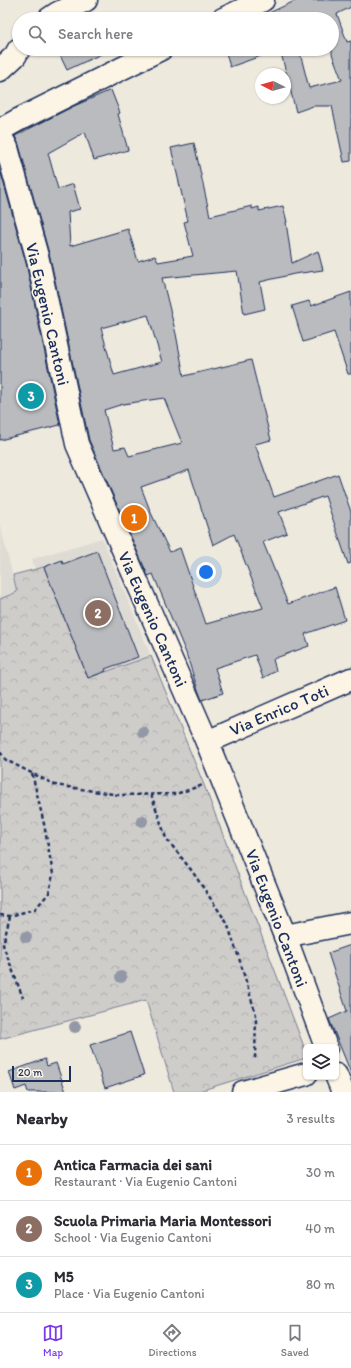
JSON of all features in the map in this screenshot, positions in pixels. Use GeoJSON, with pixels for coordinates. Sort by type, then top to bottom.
{"type":"FeatureCollection","features":[{"type":"Feature","properties":{"kind":"street"},"geometry":{"type":"LineString","coordinates":[[60,12],[86,0]]}},
{"type":"Feature","properties":{"kind":"street"},"geometry":{"type":"LineString","coordinates":[[238,12],[263,0]]}},
{"type":"Feature","properties":{"kind":"street"},"geometry":{"type":"LineString","coordinates":[[0,70],[15,56]]}},
{"type":"Feature","properties":{"kind":"street"},"geometry":{"type":"LineString","coordinates":[[0,130],[147,56]]}},
{"type":"Feature","properties":{"kind":"street","name":"Via Eugenio Cantoni"},"geometry":{"type":"LineString","coordinates":[[0,135],[7,148],[38,260],[77,444],[207,742],[285,936],[325,1044]]}},
{"type":"Feature","properties":{"kind":"street","name":"Via Enrico Toti"},"geometry":{"type":"LineString","coordinates":[[207,742],[351,679]]}},
{"type":"Feature","properties":{"kind":"street"},"geometry":{"type":"LineString","coordinates":[[285,936],[351,924]]}},
{"type":"Feature","properties":{"kind":"street"},"geometry":{"type":"LineString","coordinates":[[243,1092],[303,1075]]}},
{"type":"Feature","properties":{"kind":"street"},"geometry":{"type":"LineString","coordinates":[[338,1080],[343,1092]]}},
{"type":"Feature","properties":{"kind":"path"},"geometry":{"type":"LineString","coordinates":[[0,752],[6,760],[55,784],[119,795],[176,794],[222,779]]}},
{"type":"Feature","properties":{"kind":"path"},"geometry":{"type":"LineString","coordinates":[[0,915],[10,916],[35,909],[49,892],[53,874],[44,824],[32,773]]}},
{"type":"Feature","properties":{"kind":"path"},"geometry":{"type":"LineString","coordinates":[[151,794],[166,838],[192,871],[227,923],[256,1015],[255,1059]]}},
{"type":"Feature","properties":{"kind":"path"},"geometry":{"type":"LineString","coordinates":[[10,916],[3,944],[23,998]]}},
{"type":"Feature","properties":{"kind":"shaded area"},"geometry":{"type":"Polygon","coordinates":[[[0,525],[17,592],[0,599],[0,525]]]}},
{"type":"Feature","properties":{"kind":"shaded area"},"geometry":{"type":"Polygon","coordinates":[[[102,538],[151,656],[88,678],[44,568],[35,570],[32,559],[102,538]]]}},
{"type":"Feature","properties":{"kind":"green space"},"geometry":{"type":"Polygon","coordinates":[[[44,567],[88,678],[151,656],[204,785],[303,1044],[303,1059],[196,1092],[174,1092],[146,1000],[0,1039],[0,599],[17,592],[13,575],[44,567]]]}},
{"type":"Feature","properties":{"kind":"building"},"geometry":{"type":"Polygon","coordinates":[[[297,0],[351,0],[351,7],[339,12],[271,12],[297,0]]]}},
{"type":"Feature","properties":{"kind":"building"},"geometry":{"type":"Polygon","coordinates":[[[339,20],[347,42],[351,41],[351,161],[344,162],[332,106],[313,106],[296,112],[291,92],[291,68],[285,68],[282,56],[301,56],[309,88],[342,80],[333,56],[339,56],[339,20]]]}},
{"type":"Feature","properties":{"kind":"building"},"geometry":{"type":"Polygon","coordinates":[[[60,56],[97,56],[67,70],[60,56]]]}},
{"type":"Feature","properties":{"kind":"building"},"geometry":{"type":"Polygon","coordinates":[[[227,56],[261,56],[230,67],[227,56]]]}},
{"type":"Feature","properties":{"kind":"building"},"geometry":{"type":"Polygon","coordinates":[[[111,90],[120,113],[118,114],[128,150],[94,160],[85,132],[48,153],[58,189],[73,184],[80,209],[68,212],[70,246],[128,229],[138,261],[155,256],[158,262],[193,256],[184,222],[188,221],[171,148],[194,143],[210,216],[252,206],[252,209],[259,207],[259,211],[283,206],[287,222],[292,263],[318,251],[323,270],[294,274],[260,282],[265,309],[244,314],[237,271],[162,278],[176,334],[184,376],[251,360],[271,440],[255,444],[274,497],[338,474],[351,512],[351,563],[348,564],[325,496],[279,512],[287,533],[263,542],[288,604],[335,587],[345,620],[305,634],[309,646],[273,659],[276,671],[263,678],[255,655],[215,668],[223,693],[202,700],[186,653],[153,574],[148,576],[89,440],[50,257],[19,145],[15,136],[74,106],[111,90]],[[148,315],[101,328],[114,375],[162,362],[148,315]],[[164,398],[123,404],[104,410],[114,449],[125,447],[129,456],[182,443],[164,398]],[[189,470],[141,487],[151,513],[170,552],[180,548],[206,624],[263,608],[234,534],[213,545],[189,470]]]}},
{"type":"Feature","properties":{"kind":"building"},"geometry":{"type":"Polygon","coordinates":[[[0,170],[26,263],[60,425],[0,440],[0,170]]]}},
{"type":"Feature","properties":{"kind":"building"},"geometry":{"type":"Polygon","coordinates":[[[351,292],[351,374],[348,374],[334,332],[303,342],[292,306],[309,301],[311,306],[351,292]]]}},
{"type":"Feature","properties":{"kind":"building"},"geometry":{"type":"Polygon","coordinates":[[[97,551],[138,657],[105,669],[106,671],[88,678],[44,567],[62,560],[63,564],[97,551]]]}},
{"type":"Feature","properties":{"kind":"building"},"geometry":{"type":"Polygon","coordinates":[[[351,945],[351,1073],[329,1019],[347,1011],[328,953],[351,945]]]}},
{"type":"Feature","properties":{"kind":"building"},"geometry":{"type":"Polygon","coordinates":[[[130,1032],[144,1075],[105,1088],[90,1045],[130,1032]]]}},
{"type":"Feature","properties":{"kind":"building"},"geometry":{"type":"Polygon","coordinates":[[[45,1059],[47,1066],[56,1063],[66,1092],[28,1092],[26,1086],[15,1090],[9,1072],[45,1059]]]}},
{"type":"Feature","properties":{"kind":"place","name":"M5"},"geometry":{"type":"Point","coordinates":[31,396]}},
{"type":"Feature","properties":{"kind":"place","name":"Antica Farmacia dei sani"},"geometry":{"type":"Point","coordinates":[134,518]}},
{"type":"Feature","properties":{"kind":"place","name":"Scuola Primaria Maria Montessori"},"geometry":{"type":"Point","coordinates":[98,613]}}]}
